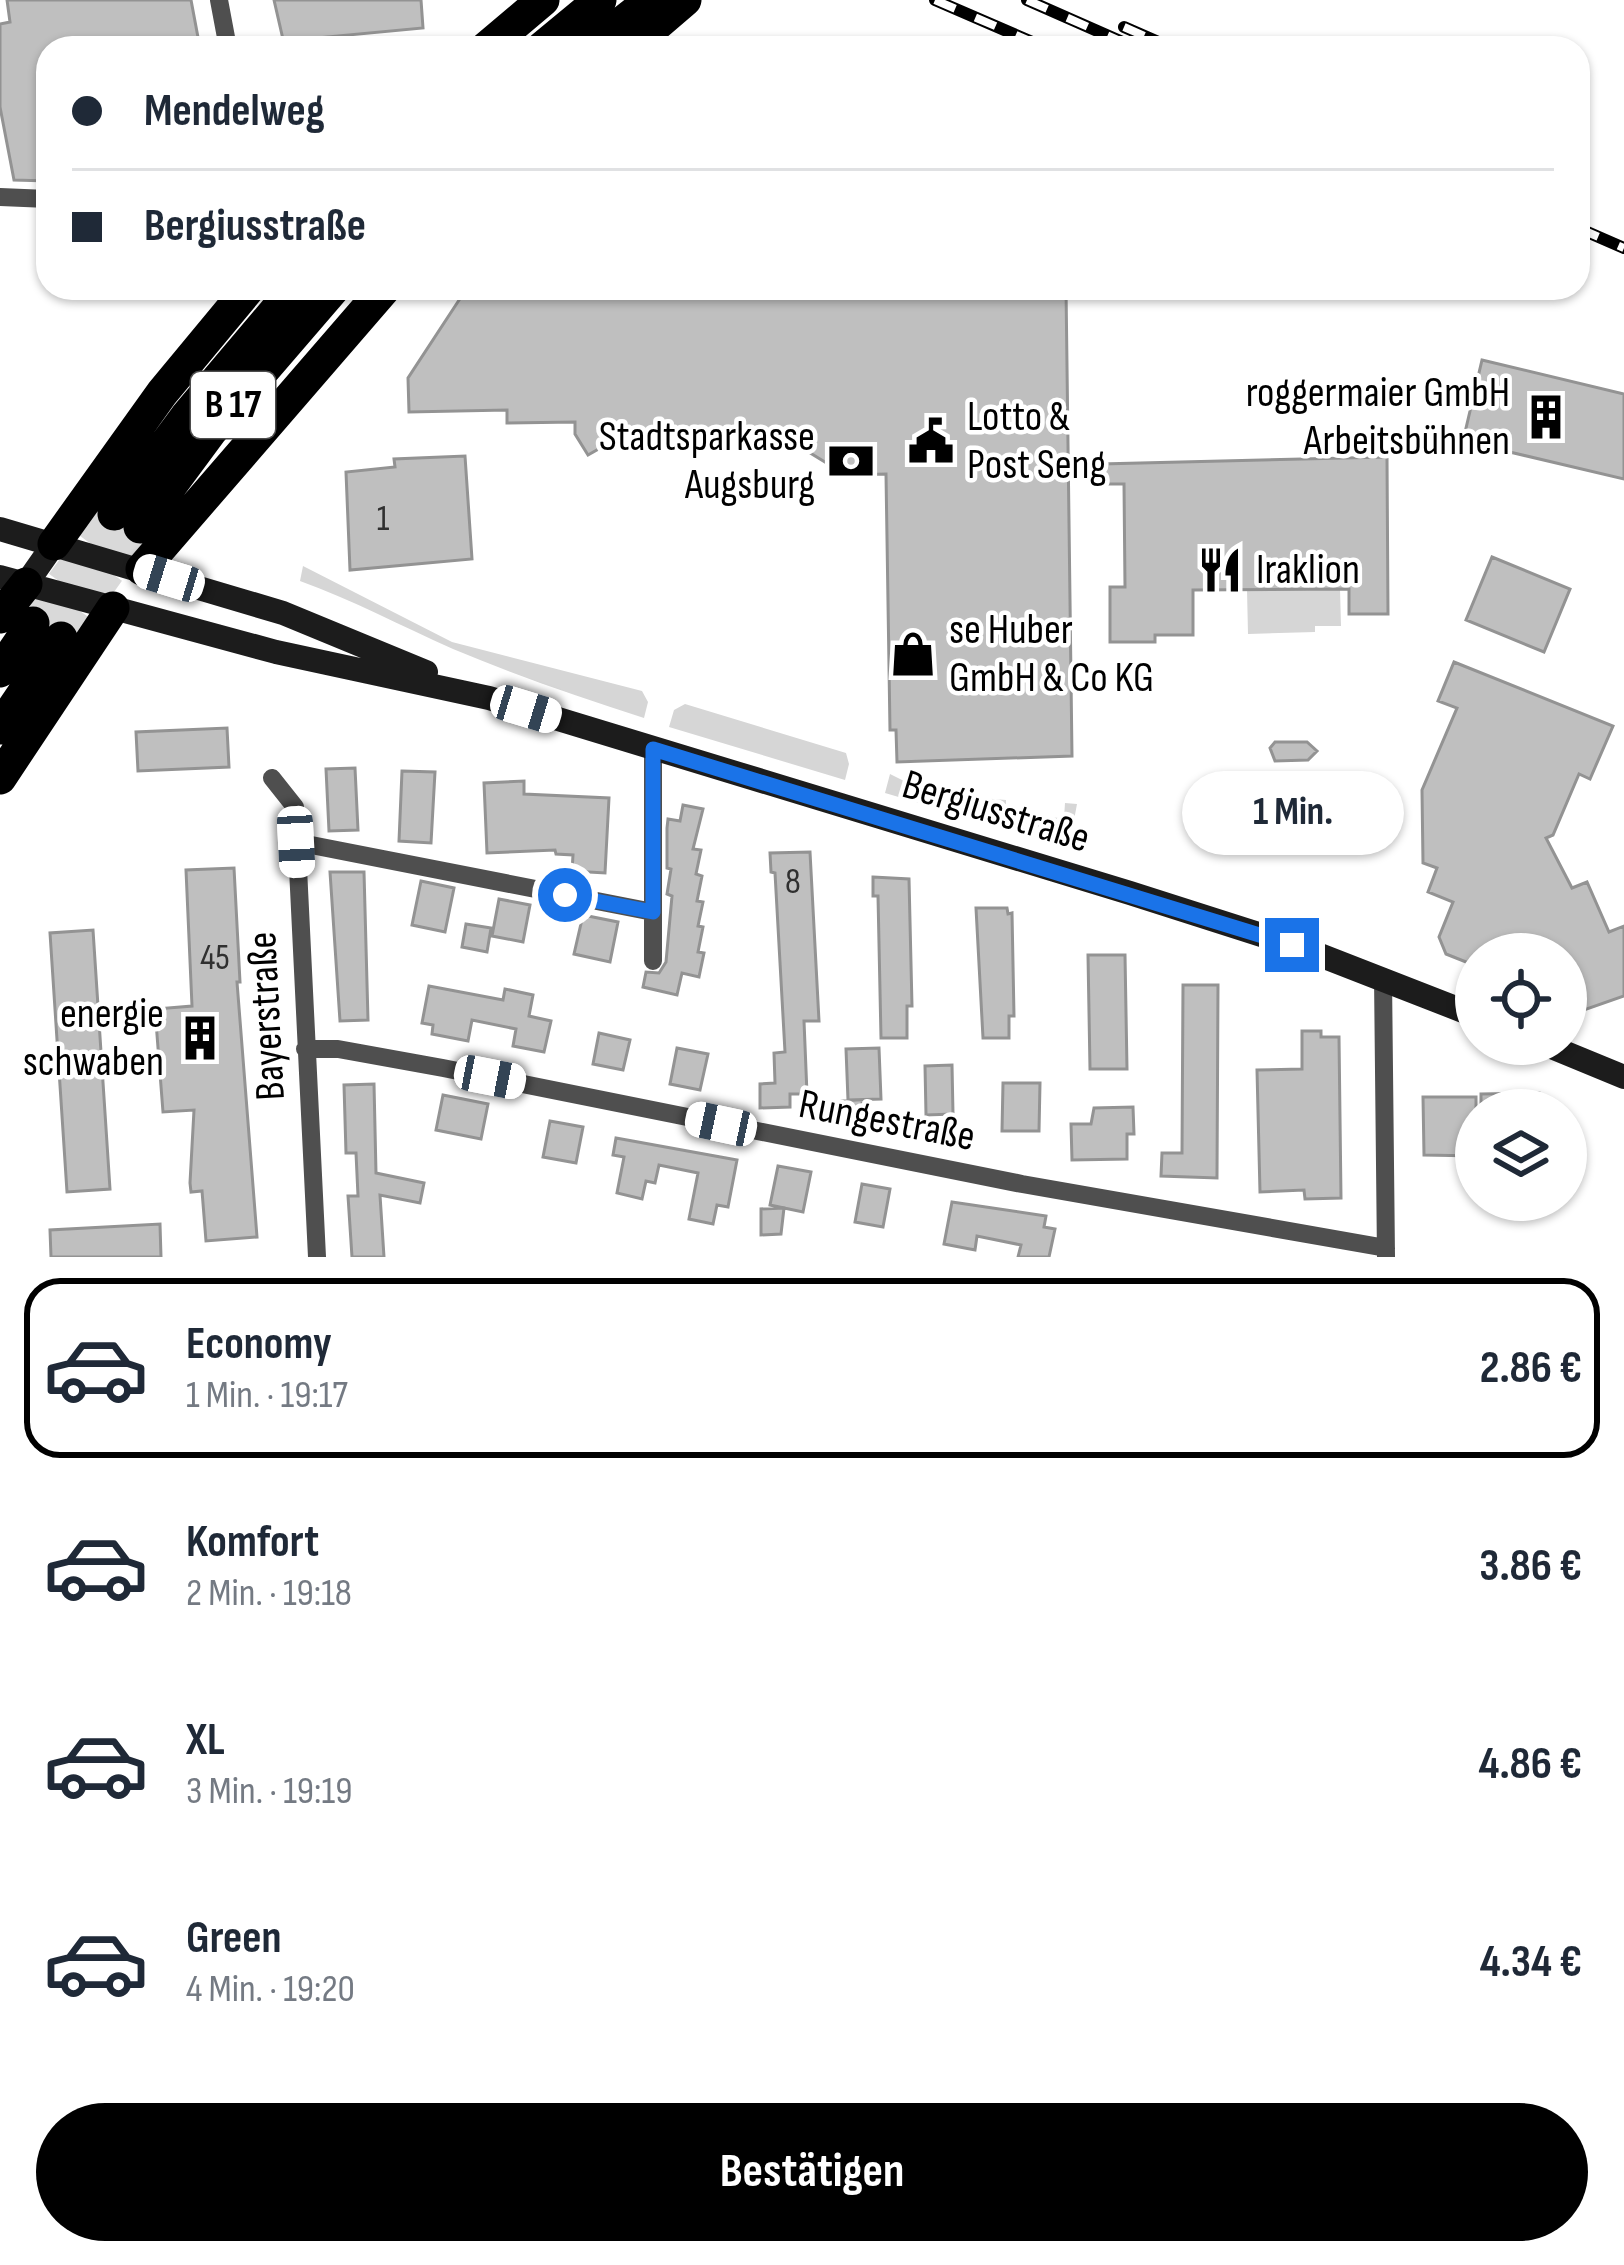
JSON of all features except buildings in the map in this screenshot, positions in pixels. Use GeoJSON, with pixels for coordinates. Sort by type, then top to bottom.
{"type":"FeatureCollection","features":[{"type":"Feature","properties":{"kind":"highway"},"geometry":{"type":"LineString","coordinates":[[500,36],[543,0]]}},
{"type":"Feature","properties":{"kind":"highway"},"geometry":{"type":"LineString","coordinates":[[556,36],[600,0]]}},
{"type":"Feature","properties":{"kind":"highway"},"geometry":{"type":"LineString","coordinates":[[606,36],[652,0]]}},
{"type":"Feature","properties":{"kind":"highway"},"geometry":{"type":"LineString","coordinates":[[643,36],[685,0]]}},
{"type":"Feature","properties":{"kind":"highway"},"geometry":{"type":"LineString","coordinates":[[59,546],[162,393],[239,300]]}},
{"type":"Feature","properties":{"kind":"highway","name":"B 17"},"geometry":{"type":"LineString","coordinates":[[285,300],[186,417],[127,521],[212,431],[324,300]]}},
{"type":"Feature","properties":{"kind":"highway"},"geometry":{"type":"LineString","coordinates":[[139,569],[374,300]]}},
{"type":"Feature","properties":{"kind":"highway"},"geometry":{"type":"LineString","coordinates":[[0,728],[31,626],[20,583]]}},
{"type":"Feature","properties":{"kind":"highway"},"geometry":{"type":"LineString","coordinates":[[0,778],[110,608]]}},
{"type":"Feature","properties":{"kind":"highway"},"geometry":{"type":"LineString","coordinates":[[0,671],[31,626]]}},
{"type":"Feature","properties":{"kind":"street"},"geometry":{"type":"LineString","coordinates":[[219,0],[226,36]]}},
{"type":"Feature","properties":{"kind":"street"},"geometry":{"type":"LineString","coordinates":[[0,196],[36,198]]}},
{"type":"Feature","properties":{"kind":"street","name":"Bergiusstraße"},"geometry":{"type":"LineString","coordinates":[[0,529],[283,613],[489,698]]}},
{"type":"Feature","properties":{"kind":"street"},"geometry":{"type":"LineString","coordinates":[[20,583],[59,546]]}},
{"type":"Feature","properties":{"kind":"street"},"geometry":{"type":"LineString","coordinates":[[110,608],[139,569]]}},
{"type":"Feature","properties":{"kind":"street","name":"Bergiusstraße"},"geometry":{"type":"LineString","coordinates":[[20,583],[276,652],[489,698],[1130,892],[1383,977],[1455,1007]]}},
{"type":"Feature","properties":{"kind":"street"},"geometry":{"type":"LineString","coordinates":[[653,749],[653,962]]}},
{"type":"Feature","properties":{"kind":"street","name":"Bayerstraße"},"geometry":{"type":"LineString","coordinates":[[272,778],[295,807],[316,1257]]}},
{"type":"Feature","properties":{"kind":"street"},"geometry":{"type":"LineString","coordinates":[[296,842],[653,912]]}},
{"type":"Feature","properties":{"kind":"street"},"geometry":{"type":"LineString","coordinates":[[1383,977],[1386,1252]]}},
{"type":"Feature","properties":{"kind":"street","name":"Rungestraße"},"geometry":{"type":"LineString","coordinates":[[305,1049],[338,1049],[443,1068],[1386,1252]]}},
{"type":"Feature","properties":{"kind":"street"},"geometry":{"type":"LineString","coordinates":[[1587,1062],[1624,1077]]}},
{"type":"Feature","properties":{"kind":"shaded area"},"geometry":{"type":"Polygon","coordinates":[[[303,566],[452,642],[642,691],[648,702],[644,718],[476,659],[300,581],[303,566]]]}},
{"type":"Feature","properties":{"kind":"shaded area"},"geometry":{"type":"Polygon","coordinates":[[[1340,589],[1341,626],[1315,626],[1315,632],[1248,634],[1247,590],[1340,589]]]}},
{"type":"Feature","properties":{"kind":"shaded area"},"geometry":{"type":"Polygon","coordinates":[[[685,704],[846,753],[845,780],[669,727],[674,710],[685,704]]]}},
{"type":"Feature","properties":{"kind":"shaded area"},"geometry":{"type":"Polygon","coordinates":[[[890,774],[930,794],[1006,800],[1006,816],[1064,818],[1065,803],[1077,804],[1069,847],[885,793],[890,774]]]}},
{"type":"Feature","properties":{"kind":"tunnel"},"geometry":{"type":"LineString","coordinates":[[33,623],[114,514]]}},
{"type":"Feature","properties":{"kind":"tunnel"},"geometry":{"type":"LineString","coordinates":[[61,638],[140,527]]}},
{"type":"Feature","properties":{"kind":"railway"},"geometry":{"type":"LineString","coordinates":[[935,0],[1018,36]]}},
{"type":"Feature","properties":{"kind":"railway"},"geometry":{"type":"LineString","coordinates":[[1027,0],[1109,36]]}},
{"type":"Feature","properties":{"kind":"railway"},"geometry":{"type":"LineString","coordinates":[[1124,27],[1145,36]]}},
{"type":"Feature","properties":{"kind":"railway"},"geometry":{"type":"LineString","coordinates":[[1590,233],[1624,248]]}},
{"type":"Feature","properties":{"kind":"place","name":"roggermaier GmbH Arbeitsbühnen"},"geometry":{"type":"Point","coordinates":[1546,417]}},
{"type":"Feature","properties":{"kind":"place","name":"Lotto & Post Seng"},"geometry":{"type":"Point","coordinates":[931,441]}},
{"type":"Feature","properties":{"kind":"place","name":"Stadtsparkasse Augsburg"},"geometry":{"type":"Point","coordinates":[851,461]}},
{"type":"Feature","properties":{"kind":"place","name":"Iraklion"},"geometry":{"type":"Point","coordinates":[1220,570]}},
{"type":"Feature","properties":{"kind":"place","name":"se Huber GmbH & Co KG"},"geometry":{"type":"Point","coordinates":[913,654]}},
{"type":"Feature","properties":{"kind":"place","name":"energie schwaben"},"geometry":{"type":"Point","coordinates":[200,1038]}},
{"type":"Feature","properties":{"kind":"route"},"geometry":{"type":"LineString","coordinates":[[565,895],[653,912],[653,749],[1292,945]]}}]}
